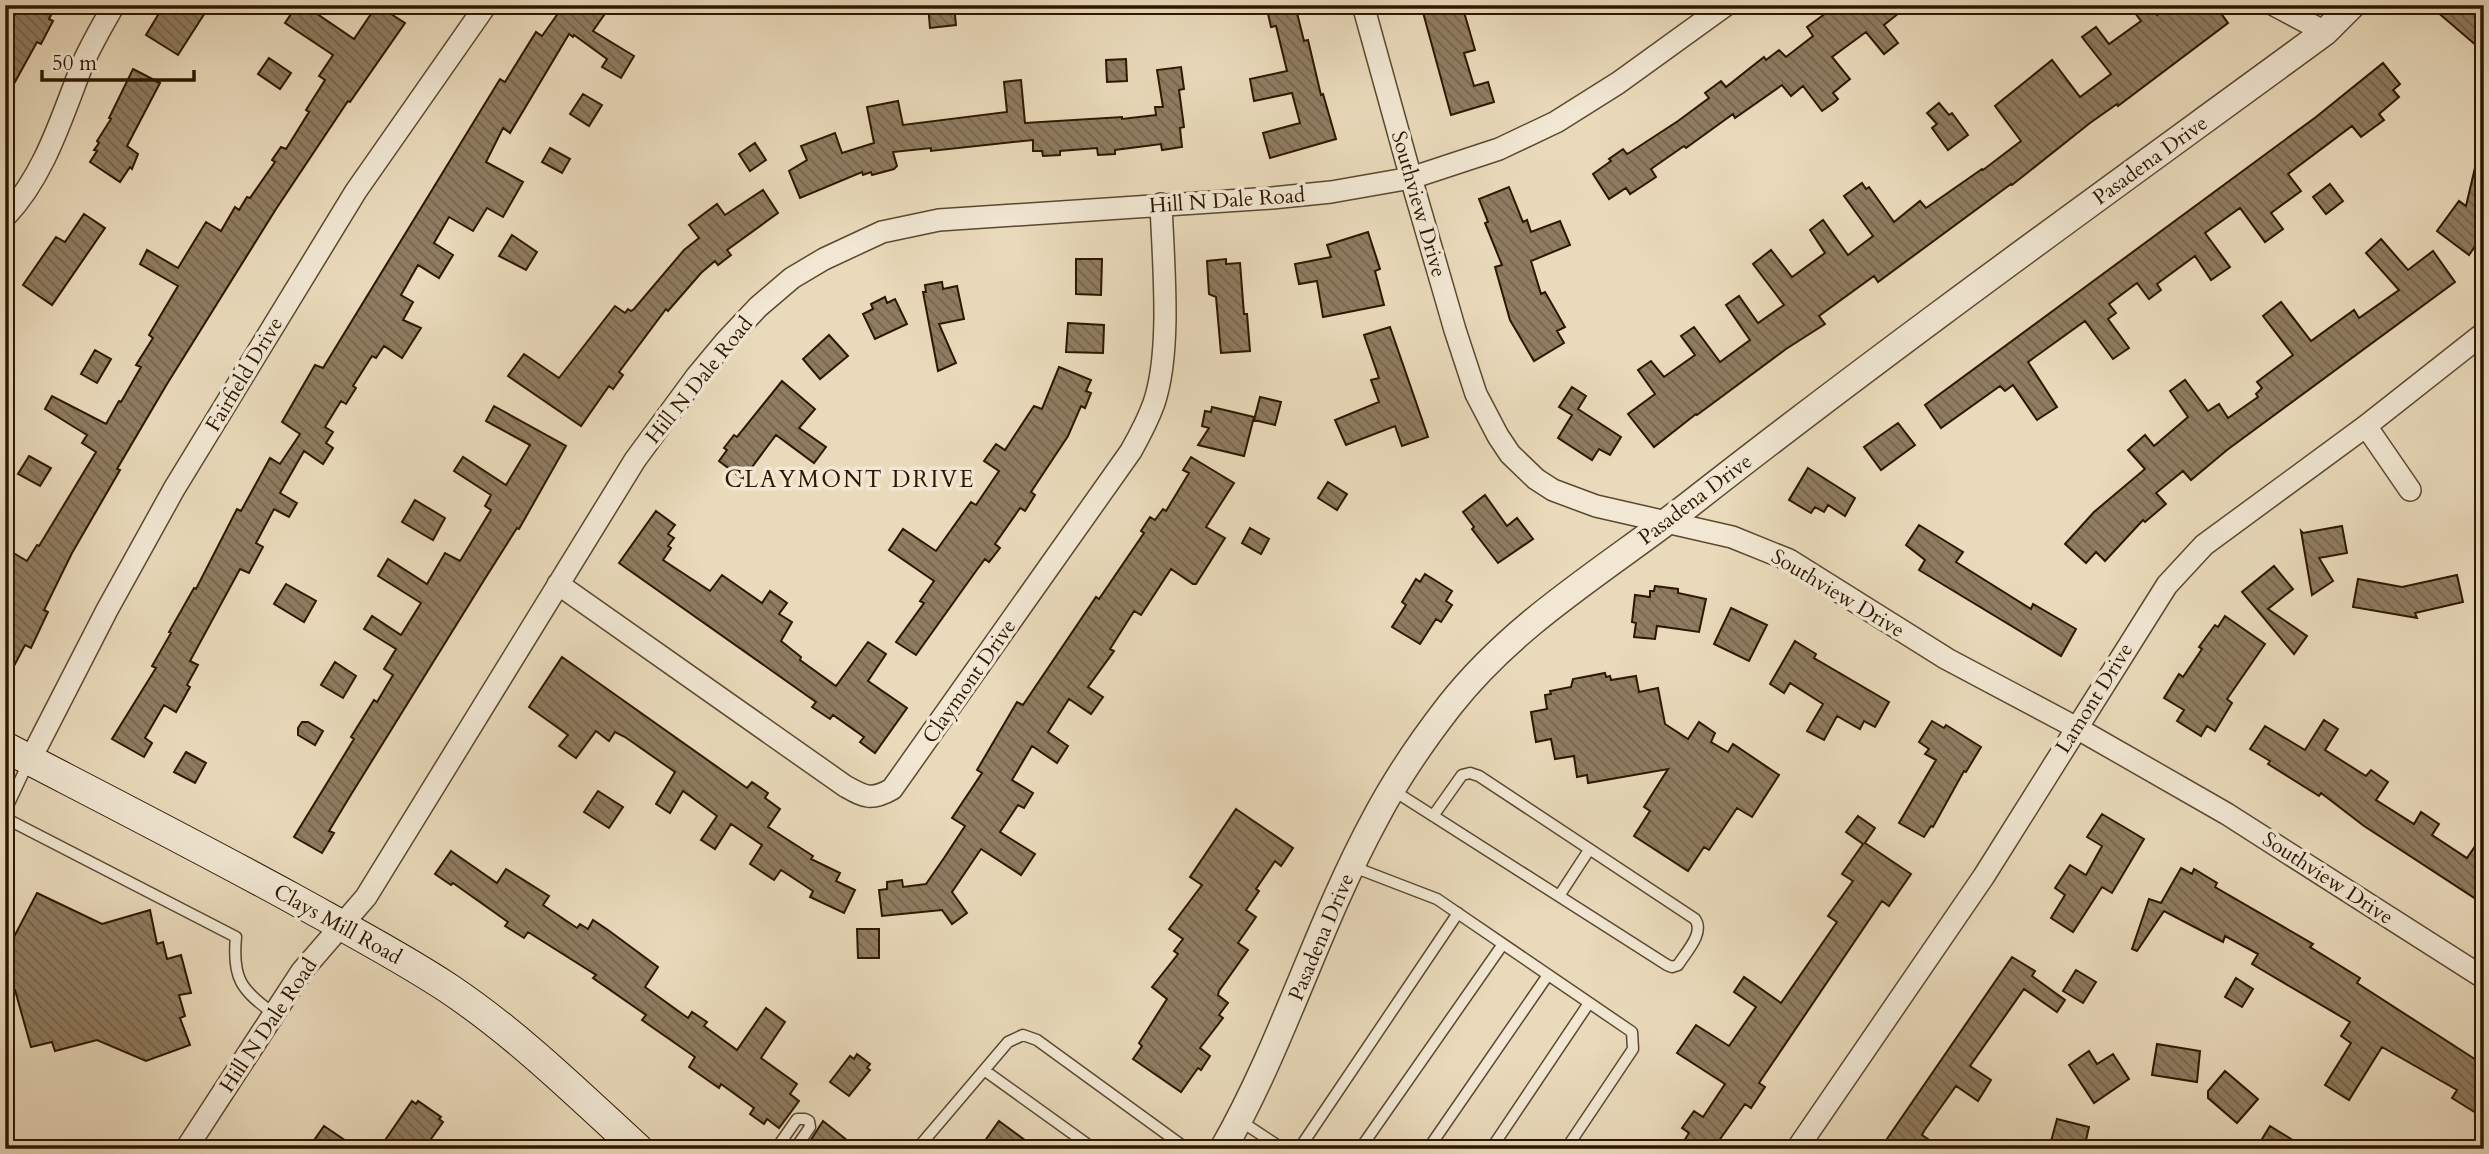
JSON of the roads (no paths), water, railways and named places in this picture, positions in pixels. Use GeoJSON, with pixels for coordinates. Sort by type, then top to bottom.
{"type":"FeatureCollection","features":[{"type":"Feature","properties":{"kind":"main road","name":"Clays Mill Road"},"geometry":{"type":"LineString","coordinates":[[17,754],[341,925],[439,983],[493,1021],[549,1066],[638,1149]]}},
{"type":"Feature","properties":{"kind":"street"},"geometry":{"type":"LineString","coordinates":[[5,218],[27,191],[54,138],[83,62],[114,5]]}},
{"type":"Feature","properties":{"kind":"street","name":"Fairfield Drive"},"geometry":{"type":"LineString","coordinates":[[17,754],[107,610],[174,489],[356,191],[486,5]]}},
{"type":"Feature","properties":{"kind":"street","name":"Southview Drive"},"geometry":{"type":"LineString","coordinates":[[1363,5],[1455,330],[1476,394],[1492,427],[1510,454],[1536,479],[1573,499],[1732,537],[1789,560],[1976,675],[2076,727],[2227,814],[2484,978]]}},
{"type":"Feature","properties":{"kind":"street","name":"Hill N Dale Road"},"geometry":{"type":"LineString","coordinates":[[186,1149],[273,1013],[319,949],[366,897],[635,460],[696,377],[750,316],[792,278],[855,243],[882,232],[911,225],[973,216],[1272,198],[1331,192],[1411,178],[1499,149],[1556,122],[1618,83],[1726,5]]}},
{"type":"Feature","properties":{"kind":"street"},"geometry":{"type":"LineString","coordinates":[[2274,5],[2325,32]]}},
{"type":"Feature","properties":{"kind":"street","name":"Pasadena Drive"},"geometry":{"type":"LineString","coordinates":[[1223,1149],[1239,1120],[1352,866],[1391,789],[1452,703],[1502,647],[1563,597],[1668,521],[1890,352],[2325,32],[2352,5]]}},
{"type":"Feature","properties":{"kind":"street","name":"Claymont Drive"},"geometry":{"type":"LineString","coordinates":[[558,584],[845,786],[870,797],[878,797],[892,789],[1131,451],[1144,426],[1155,400],[1161,368],[1164,303],[1161,204]]}},
{"type":"Feature","properties":{"kind":"street","name":"Lamont Drive"},"geometry":{"type":"LineString","coordinates":[[1797,1149],[1976,887],[2148,613],[2187,562],[2204,545],[2366,426],[2484,333]]}},
{"type":"Feature","properties":{"kind":"street"},"geometry":{"type":"LineString","coordinates":[[2366,426],[2410,490]]}},
{"type":"Feature","properties":{"kind":"lane"},"geometry":{"type":"LineString","coordinates":[[5,812],[17,754]]}},
{"type":"Feature","properties":{"kind":"lane"},"geometry":{"type":"LineString","coordinates":[[1391,789],[1433,816],[1667,965],[1678,965],[1699,932],[1695,919],[1470,773],[1462,775],[1433,816]]}},
{"type":"Feature","properties":{"kind":"lane"},"geometry":{"type":"LineString","coordinates":[[5,818],[236,937],[234,958],[238,979],[250,997],[273,1013]]}},
{"type":"Feature","properties":{"kind":"lane"},"geometry":{"type":"LineString","coordinates":[[1559,896],[1589,850]]}},
{"type":"Feature","properties":{"kind":"lane"},"geometry":{"type":"LineString","coordinates":[[1352,866],[1437,899],[1632,1032],[1633,1049],[1566,1149]]}},
{"type":"Feature","properties":{"kind":"lane"},"geometry":{"type":"LineString","coordinates":[[1299,1149],[1458,913]]}},
{"type":"Feature","properties":{"kind":"lane"},"geometry":{"type":"LineString","coordinates":[[1360,1149],[1503,944]]}},
{"type":"Feature","properties":{"kind":"lane"},"geometry":{"type":"LineString","coordinates":[[1428,1149],[1548,975]]}},
{"type":"Feature","properties":{"kind":"lane"},"geometry":{"type":"LineString","coordinates":[[1491,1149],[1590,1003]]}},
{"type":"Feature","properties":{"kind":"lane"},"geometry":{"type":"LineString","coordinates":[[918,1149],[1008,1042],[1023,1035],[1037,1040],[1171,1144],[1187,1149]]}},
{"type":"Feature","properties":{"kind":"lane"},"geometry":{"type":"LineString","coordinates":[[984,1070],[1094,1149]]}},
{"type":"Feature","properties":{"kind":"lane"},"geometry":{"type":"LineString","coordinates":[[776,1149],[797,1119],[805,1119],[809,1121],[810,1127],[795,1149]]}},
{"type":"Feature","properties":{"kind":"lane"},"geometry":{"type":"LineString","coordinates":[[1239,1120],[1283,1149]]}},
{"type":"Feature","properties":{"kind":"lane"},"geometry":{"type":"LineString","coordinates":[[5,1140],[17,1149]]}},
{"type":"Feature","properties":{"kind":"district","name":"CLAYMONT DRIVE"},"geometry":{"type":"Point","coordinates":[850,479]}}]}
